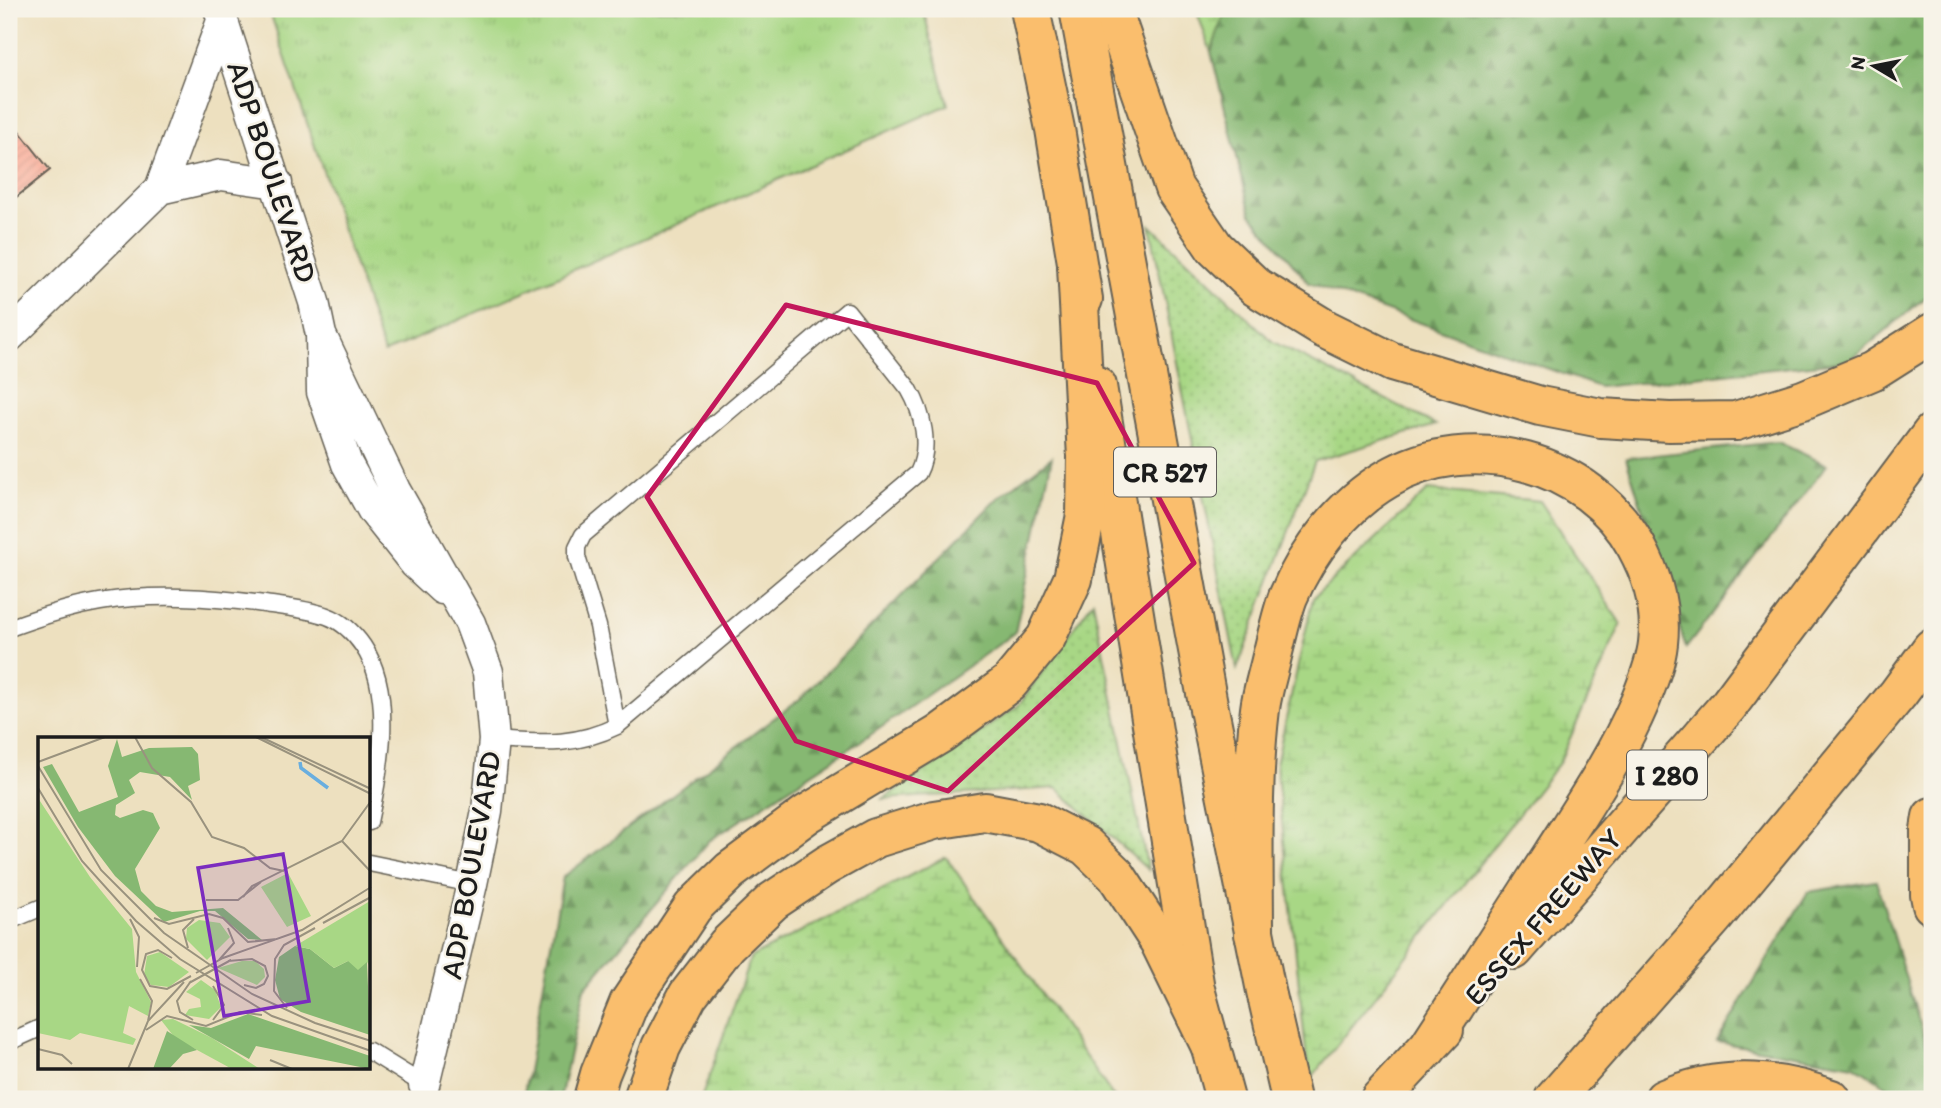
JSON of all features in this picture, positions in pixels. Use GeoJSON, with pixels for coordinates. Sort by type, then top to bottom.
{"type":"FeatureCollection","features":[{"type":"Feature","properties":{"kind":"main road","name":"CR 527"},"geometry":{"type":"LineString","coordinates":[[1030,9],[1055,129],[1195,989],[1225,1099]]}},
{"type":"Feature","properties":{"kind":"main road","name":"CR 527"},"geometry":{"type":"LineString","coordinates":[[1079,9],[1203,677],[1254,934],[1291,1099]]}},
{"type":"Feature","properties":{"kind":"main road"},"geometry":{"type":"LineString","coordinates":[[1112,9],[1174,188],[1215,248],[1256,286],[1325,329],[1392,362],[1540,406],[1601,418],[1669,422],[1736,421],[1803,400],[1872,371],[1932,333]]}},
{"type":"Feature","properties":{"kind":"main road"},"geometry":{"type":"LineString","coordinates":[[593,1099],[600,1074],[629,1003],[693,907],[730,871],[807,814],[940,734],[1009,683],[1046,638],[1073,579],[1086,515],[1087,458],[1077,267]]}},
{"type":"Feature","properties":{"kind":"main road","name":"ESSEX FREEWAY"},"geometry":{"type":"LineString","coordinates":[[1380,1099],[1728,706],[1932,433]]}},
{"type":"Feature","properties":{"kind":"main road"},"geometry":{"type":"LineString","coordinates":[[1254,934],[1254,808],[1260,707],[1289,597],[1305,565],[1325,535],[1359,501],[1389,478],[1436,460],[1469,456],[1526,461],[1572,480],[1593,496],[1628,531],[1643,559],[1656,591],[1658,646],[1641,698],[1604,774],[1427,1049]]}},
{"type":"Feature","properties":{"kind":"main road"},"geometry":{"type":"LineString","coordinates":[[1554,1099],[1714,917],[1898,694],[1932,648]]}},
{"type":"Feature","properties":{"kind":"main road"},"geometry":{"type":"LineString","coordinates":[[643,1099],[661,1047],[688,995],[727,945],[774,901],[827,865],[876,838],[934,820],[985,812],[1038,822],[1086,846],[1116,875],[1159,941],[1211,1047]]}},
{"type":"Feature","properties":{"kind":"main road"},"geometry":{"type":"LineString","coordinates":[[1932,817],[1932,905]]}},
{"type":"Feature","properties":{"kind":"main road"},"geometry":{"type":"LineString","coordinates":[[1664,1099],[1719,1082],[1761,1082],[1803,1089],[1831,1099]]}},
{"type":"Feature","properties":{"kind":"street","name":"ADP BOULEVARD"},"geometry":{"type":"LineString","coordinates":[[220,15],[314,302],[321,335],[322,392],[347,464],[373,511],[407,553],[460,606],[470,623],[488,672],[494,740],[486,811],[472,884],[422,1092]]}},
{"type":"Feature","properties":{"kind":"street"},"geometry":{"type":"LineString","coordinates":[[9,337],[160,189],[220,15]]}},
{"type":"Feature","properties":{"kind":"street"},"geometry":{"type":"LineString","coordinates":[[160,189],[221,175],[277,183]]}},
{"type":"Feature","properties":{"kind":"street","name":"ADP BOULEVARD"},"geometry":{"type":"LineString","coordinates":[[321,335],[348,355],[453,567],[460,606]]}},
{"type":"Feature","properties":{"kind":"lane"},"geometry":{"type":"LineString","coordinates":[[494,740],[568,742],[594,737],[617,726],[918,473],[924,461],[926,447],[916,400],[847,312],[583,535],[577,547],[577,557],[598,626],[617,726]]}},
{"type":"Feature","properties":{"kind":"lane"},"geometry":{"type":"LineString","coordinates":[[9,628],[52,612],[101,602],[161,596],[218,598],[294,608],[328,617],[349,629],[364,647],[374,673],[382,710],[382,748],[371,811]]}},
{"type":"Feature","properties":{"kind":"lane"},"geometry":{"type":"LineString","coordinates":[[371,863],[472,884]]}},
{"type":"Feature","properties":{"kind":"lane"},"geometry":{"type":"LineString","coordinates":[[9,921],[38,909]]}},
{"type":"Feature","properties":{"kind":"lane"},"geometry":{"type":"LineString","coordinates":[[9,1042],[38,1029]]}},
{"type":"Feature","properties":{"kind":"lane"},"geometry":{"type":"LineString","coordinates":[[371,1053],[422,1092]]}},
{"type":"Feature","properties":{"kind":"highlighted area"},"geometry":{"type":"Polygon","coordinates":[[[786,305],[1097,383],[1194,563],[948,791],[796,741],[647,497],[786,305]]]}},
{"type":"Feature","properties":{"kind":"green space"},"geometry":{"type":"Polygon","coordinates":[[[269,9],[923,9],[948,105],[384,353],[269,9]]]}},
{"type":"Feature","properties":{"kind":"green space"},"geometry":{"type":"Polygon","coordinates":[[[1196,9],[1226,9],[1211,52],[1196,9]]]}},
{"type":"Feature","properties":{"kind":"green space"},"geometry":{"type":"Polygon","coordinates":[[[1226,9],[1932,9],[1932,292],[1849,361],[1599,387],[1309,283],[1251,214],[1211,52],[1226,9]]]}},
{"type":"Feature","properties":{"kind":"green space"},"geometry":{"type":"Polygon","coordinates":[[[1150,225],[1273,342],[1436,425],[1315,461],[1237,669],[1150,225]]]}},
{"type":"Feature","properties":{"kind":"green space"},"geometry":{"type":"Polygon","coordinates":[[[1778,442],[1827,465],[1686,648],[1626,458],[1778,442]]]}},
{"type":"Feature","properties":{"kind":"green space"},"geometry":{"type":"Polygon","coordinates":[[[1052,457],[1015,633],[876,731],[709,841],[584,989],[560,1099],[523,1099],[563,877],[801,698],[998,498],[1052,457]]]}},
{"type":"Feature","properties":{"kind":"green space"},"geometry":{"type":"Polygon","coordinates":[[[1428,490],[1540,501],[1621,624],[1559,763],[1309,1081],[1276,764],[1313,598],[1428,490]]]}},
{"type":"Feature","properties":{"kind":"green space"},"geometry":{"type":"Polygon","coordinates":[[[1093,601],[1148,870],[1057,788],[883,799],[1018,706],[1093,601]]]}},
{"type":"Feature","properties":{"kind":"green space"},"geometry":{"type":"Polygon","coordinates":[[[946,857],[1115,1099],[701,1099],[751,957],[946,857]]]}},
{"type":"Feature","properties":{"kind":"green space"},"geometry":{"type":"Polygon","coordinates":[[[1876,881],[1932,1063],[1932,1099],[1907,1099],[1854,1065],[1717,1042],[1808,892],[1876,881]]]}},
{"type":"Feature","properties":{"kind":"building"},"geometry":{"type":"Polygon","coordinates":[[[9,118],[50,170],[9,203],[9,118]]]}}]}
